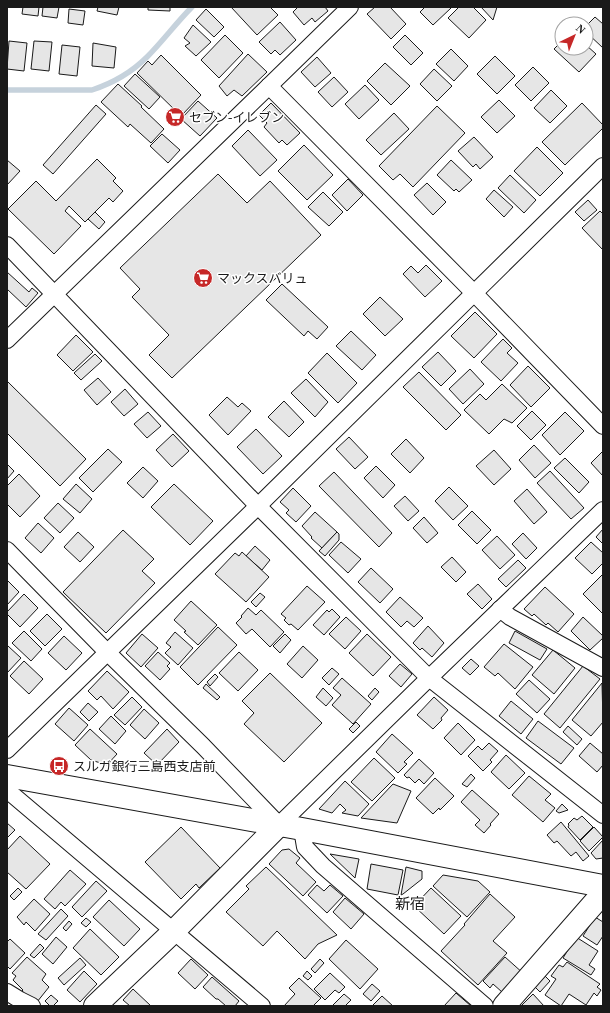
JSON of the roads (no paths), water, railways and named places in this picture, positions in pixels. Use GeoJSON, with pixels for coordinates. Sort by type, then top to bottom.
{"type":"FeatureCollection","features":[{"type":"Feature","properties":{"kind":"street"},"geometry":{"type":"LineString","coordinates":[[7,340],[350,7]]}},
{"type":"Feature","properties":{"kind":"street"},"geometry":{"type":"LineString","coordinates":[[269,86],[603,426]]}},
{"type":"Feature","properties":{"kind":"street"},"geometry":{"type":"LineString","coordinates":[[7,750],[258,506],[603,166]]}},
{"type":"Feature","properties":{"kind":"street"},"geometry":{"type":"LineString","coordinates":[[7,245],[258,506],[428,678],[603,815]]}},
{"type":"Feature","properties":{"kind":"street"},"geometry":{"type":"LineString","coordinates":[[96,1006],[174,931],[428,678],[603,510]]}},
{"type":"Feature","properties":{"kind":"street"},"geometry":{"type":"LineString","coordinates":[[7,550],[203,746],[279,825]]}},
{"type":"Feature","properties":{"kind":"street"},"geometry":{"type":"LineString","coordinates":[[500,609],[510,617],[603,668]]}},
{"type":"Feature","properties":{"kind":"street"},"geometry":{"type":"LineString","coordinates":[[7,776],[302,829],[603,886]]}},
{"type":"Feature","properties":{"kind":"street"},"geometry":{"type":"LineString","coordinates":[[7,790],[262,1006]]}},
{"type":"Feature","properties":{"kind":"street"},"geometry":{"type":"LineString","coordinates":[[302,829],[305,847],[323,866],[485,1006]]}},
{"type":"Feature","properties":{"kind":"street"},"geometry":{"type":"LineString","coordinates":[[504,1006],[603,893]]}},
{"type":"Feature","properties":{"kind":"street"},"geometry":{"type":"LineString","coordinates":[[7,992],[32,1006]]}},
{"type":"Feature","properties":{"kind":"waterway"},"geometry":{"type":"LineString","coordinates":[[7,90],[92,90],[107,84],[129,72],[141,62],[153,51],[192,7]]}},
{"type":"Feature","properties":{"kind":"place","name":"セブン-イレブン"},"geometry":{"type":"Point","coordinates":[175,117]}},
{"type":"Feature","properties":{"kind":"place","name":"マックスバリュ"},"geometry":{"type":"Point","coordinates":[203,278]}},
{"type":"Feature","properties":{"kind":"place","name":"スルガ銀行三島西支店前"},"geometry":{"type":"Point","coordinates":[59,766]}},
{"type":"Feature","properties":{"kind":"district","name":"新宿"},"geometry":{"type":"Point","coordinates":[410,904]}}]}
